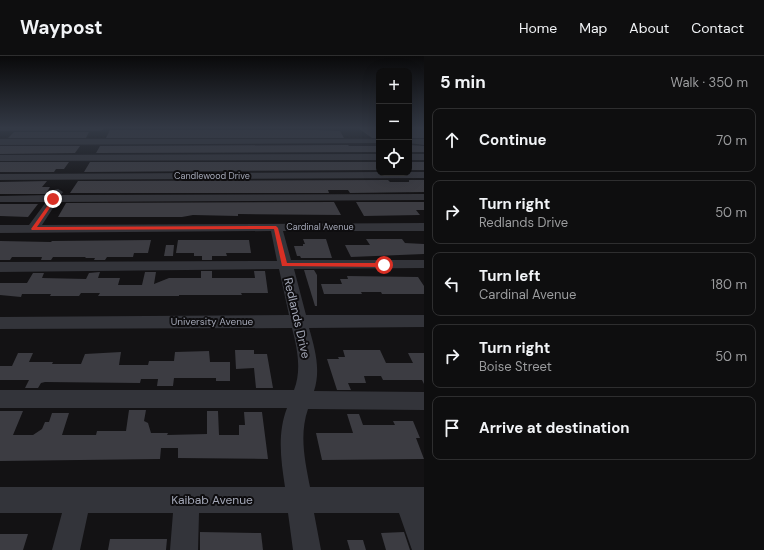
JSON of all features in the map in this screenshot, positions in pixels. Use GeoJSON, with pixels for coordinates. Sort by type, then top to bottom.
{"type":"FeatureCollection","features":[{"type":"Feature","properties":{"kind":"street"},"geometry":{"type":"LineString","coordinates":[[33,229],[86,151]]}},
{"type":"Feature","properties":{"kind":"street"},"geometry":{"type":"LineString","coordinates":[[0,158],[376,157]]}},
{"type":"Feature","properties":{"kind":"street"},"geometry":{"type":"LineString","coordinates":[[412,157],[424,157]]}},
{"type":"Feature","properties":{"kind":"street","name":"Candlewood Drive"},"geometry":{"type":"LineString","coordinates":[[0,177],[424,175]]}},
{"type":"Feature","properties":{"kind":"street"},"geometry":{"type":"LineString","coordinates":[[0,199],[424,197]]}},
{"type":"Feature","properties":{"kind":"street","name":"Cardinal Avenue"},"geometry":{"type":"LineString","coordinates":[[0,229],[424,227]]}},
{"type":"Feature","properties":{"kind":"street","name":"Redlands Drive"},"geometry":{"type":"LineString","coordinates":[[276,228],[307,354],[308,369],[306,385],[300,399],[292,433],[292,453],[307,550]]}},
{"type":"Feature","properties":{"kind":"street"},"geometry":{"type":"LineString","coordinates":[[0,267],[424,264]]}},
{"type":"Feature","properties":{"kind":"street","name":"University Avenue"},"geometry":{"type":"LineString","coordinates":[[0,323],[424,321]]}},
{"type":"Feature","properties":{"kind":"street"},"geometry":{"type":"LineString","coordinates":[[0,399],[300,399],[320,401],[424,401]]}},
{"type":"Feature","properties":{"kind":"street","name":"Kaibab Avenue"},"geometry":{"type":"LineString","coordinates":[[0,500],[416,500]]}},
{"type":"Feature","properties":{"kind":"street"},"geometry":{"type":"LineString","coordinates":[[66,550],[78,500]]}},
{"type":"Feature","properties":{"kind":"street"},"geometry":{"type":"LineString","coordinates":[[184,550],[187,500]]}},
{"type":"Feature","properties":{"kind":"street"},"geometry":{"type":"LineString","coordinates":[[416,500],[424,546]]}},
{"type":"Feature","properties":{"kind":"building"},"geometry":{"type":"Polygon","coordinates":[[[0,151],[76,151],[75,153],[0,154],[0,151]]]}},
{"type":"Feature","properties":{"kind":"building"},"geometry":{"type":"Polygon","coordinates":[[[97,151],[376,152],[96,153],[97,151]]]}},
{"type":"Feature","properties":{"kind":"building"},"geometry":{"type":"Polygon","coordinates":[[[412,151],[424,151],[412,152],[412,151]]]}},
{"type":"Feature","properties":{"kind":"building"},"geometry":{"type":"Polygon","coordinates":[[[0,162],[69,162],[64,169],[56,169],[54,172],[0,172],[0,162]]]}},
{"type":"Feature","properties":{"kind":"building"},"geometry":{"type":"Polygon","coordinates":[[[90,162],[376,162],[376,170],[84,172],[90,162]]]}},
{"type":"Feature","properties":{"kind":"building"},"geometry":{"type":"Polygon","coordinates":[[[412,162],[424,162],[424,170],[412,170],[412,162]]]}},
{"type":"Feature","properties":{"kind":"building"},"geometry":{"type":"Polygon","coordinates":[[[388,180],[390,182],[409,182],[409,180],[424,180],[424,192],[350,193],[348,190],[328,190],[329,193],[70,193],[78,181],[388,180]]]}},
{"type":"Feature","properties":{"kind":"building"},"geometry":{"type":"Polygon","coordinates":[[[47,181],[42,187],[50,187],[46,194],[0,194],[0,182],[47,181]]]}},
{"type":"Feature","properties":{"kind":"building"},"geometry":{"type":"Polygon","coordinates":[[[334,202],[341,215],[238,214],[238,216],[193,215],[182,217],[58,217],[66,203],[334,202]]]}},
{"type":"Feature","properties":{"kind":"building"},"geometry":{"type":"Polygon","coordinates":[[[356,202],[424,202],[424,210],[416,210],[420,215],[364,216],[356,202]]]}},
{"type":"Feature","properties":{"kind":"building"},"geometry":{"type":"Polygon","coordinates":[[[0,204],[38,204],[28,217],[0,216],[0,204]]]}},
{"type":"Feature","properties":{"kind":"building"},"geometry":{"type":"Polygon","coordinates":[[[303,239],[326,239],[332,258],[301,258],[300,256],[297,256],[294,246],[303,246],[303,244],[305,244],[303,239]]]}},
{"type":"Feature","properties":{"kind":"building"},"geometry":{"type":"Polygon","coordinates":[[[366,239],[402,239],[405,243],[424,244],[424,254],[351,257],[345,245],[370,245],[366,239]]]}},
{"type":"Feature","properties":{"kind":"building"},"geometry":{"type":"Polygon","coordinates":[[[151,240],[148,253],[134,253],[133,257],[107,257],[105,260],[94,260],[95,258],[85,258],[86,257],[53,257],[51,260],[41,260],[42,257],[12,257],[10,260],[0,260],[0,241],[51,242],[151,240]]]}},
{"type":"Feature","properties":{"kind":"building"},"geometry":{"type":"Polygon","coordinates":[[[178,240],[249,240],[251,253],[226,253],[227,256],[212,256],[212,260],[202,260],[202,256],[194,256],[194,253],[176,253],[178,240]]]}},
{"type":"Feature","properties":{"kind":"building"},"geometry":{"type":"Polygon","coordinates":[[[166,245],[174,245],[173,256],[164,256],[166,245]]]}},
{"type":"Feature","properties":{"kind":"building"},"geometry":{"type":"Polygon","coordinates":[[[304,270],[314,270],[317,275],[317,306],[315,306],[304,270]]]}},
{"type":"Feature","properties":{"kind":"building"},"geometry":{"type":"Polygon","coordinates":[[[201,271],[212,271],[212,278],[255,278],[254,271],[265,271],[268,293],[179,296],[98,296],[100,293],[81,293],[79,296],[22,294],[21,297],[0,295],[0,283],[27,283],[33,273],[44,273],[42,278],[86,279],[89,273],[100,272],[98,278],[120,278],[118,285],[142,285],[145,272],[156,272],[154,284],[169,278],[201,278],[201,271]]]}},
{"type":"Feature","properties":{"kind":"building"},"geometry":{"type":"Polygon","coordinates":[[[347,276],[418,277],[424,286],[424,294],[382,294],[381,292],[361,292],[362,294],[324,294],[321,284],[342,284],[340,279],[348,279],[347,276]]]}},
{"type":"Feature","properties":{"kind":"building"},"geometry":{"type":"Polygon","coordinates":[[[235,350],[254,350],[254,354],[267,354],[273,388],[256,388],[254,368],[236,369],[235,350]]]}},
{"type":"Feature","properties":{"kind":"building"},"geometry":{"type":"Polygon","coordinates":[[[343,350],[380,350],[386,363],[413,363],[408,353],[424,353],[424,384],[422,380],[383,380],[381,376],[364,376],[366,383],[348,383],[351,390],[337,390],[327,359],[339,359],[338,357],[345,357],[343,350]]]}},
{"type":"Feature","properties":{"kind":"building"},"geometry":{"type":"Polygon","coordinates":[[[209,351],[210,362],[230,362],[230,381],[216,381],[216,378],[174,378],[173,386],[157,386],[158,379],[141,379],[140,383],[45,382],[41,383],[38,388],[25,388],[29,380],[0,380],[0,366],[12,366],[18,353],[33,353],[29,362],[81,364],[85,354],[121,352],[119,365],[148,365],[149,361],[174,361],[175,352],[209,351]]]}},
{"type":"Feature","properties":{"kind":"building"},"geometry":{"type":"Polygon","coordinates":[[[129,410],[146,410],[144,421],[148,423],[151,433],[168,433],[167,435],[207,434],[207,411],[218,411],[219,435],[239,435],[239,425],[245,425],[244,412],[262,412],[268,459],[178,458],[178,448],[161,448],[160,459],[0,461],[0,411],[23,411],[13,435],[33,435],[42,429],[45,422],[49,422],[52,413],[69,413],[62,435],[96,435],[97,431],[126,431],[129,410]]]}},
{"type":"Feature","properties":{"kind":"building"},"geometry":{"type":"Polygon","coordinates":[[[347,414],[359,414],[363,425],[395,425],[393,421],[413,421],[420,438],[416,438],[424,459],[322,460],[316,433],[353,433],[347,414]]]}},
{"type":"Feature","properties":{"kind":"building"},"geometry":{"type":"Polygon","coordinates":[[[200,532],[261,533],[263,550],[200,550],[200,532]]]}},
{"type":"Feature","properties":{"kind":"building"},"geometry":{"type":"Polygon","coordinates":[[[404,532],[410,550],[386,550],[381,533],[404,532]]]}},
{"type":"Feature","properties":{"kind":"building"},"geometry":{"type":"Polygon","coordinates":[[[0,534],[28,534],[23,550],[0,550],[0,534]]]}},
{"type":"Feature","properties":{"kind":"building"},"geometry":{"type":"Polygon","coordinates":[[[110,539],[167,539],[166,550],[108,550],[110,539]]]}},
{"type":"Feature","properties":{"kind":"building"},"geometry":{"type":"Polygon","coordinates":[[[347,540],[363,540],[366,550],[350,550],[347,540]]]}},
{"type":"Feature","properties":{"kind":"route"},"geometry":{"type":"LineString","coordinates":[[53,199],[33,229],[276,228],[284,265],[384,265]]}}]}
